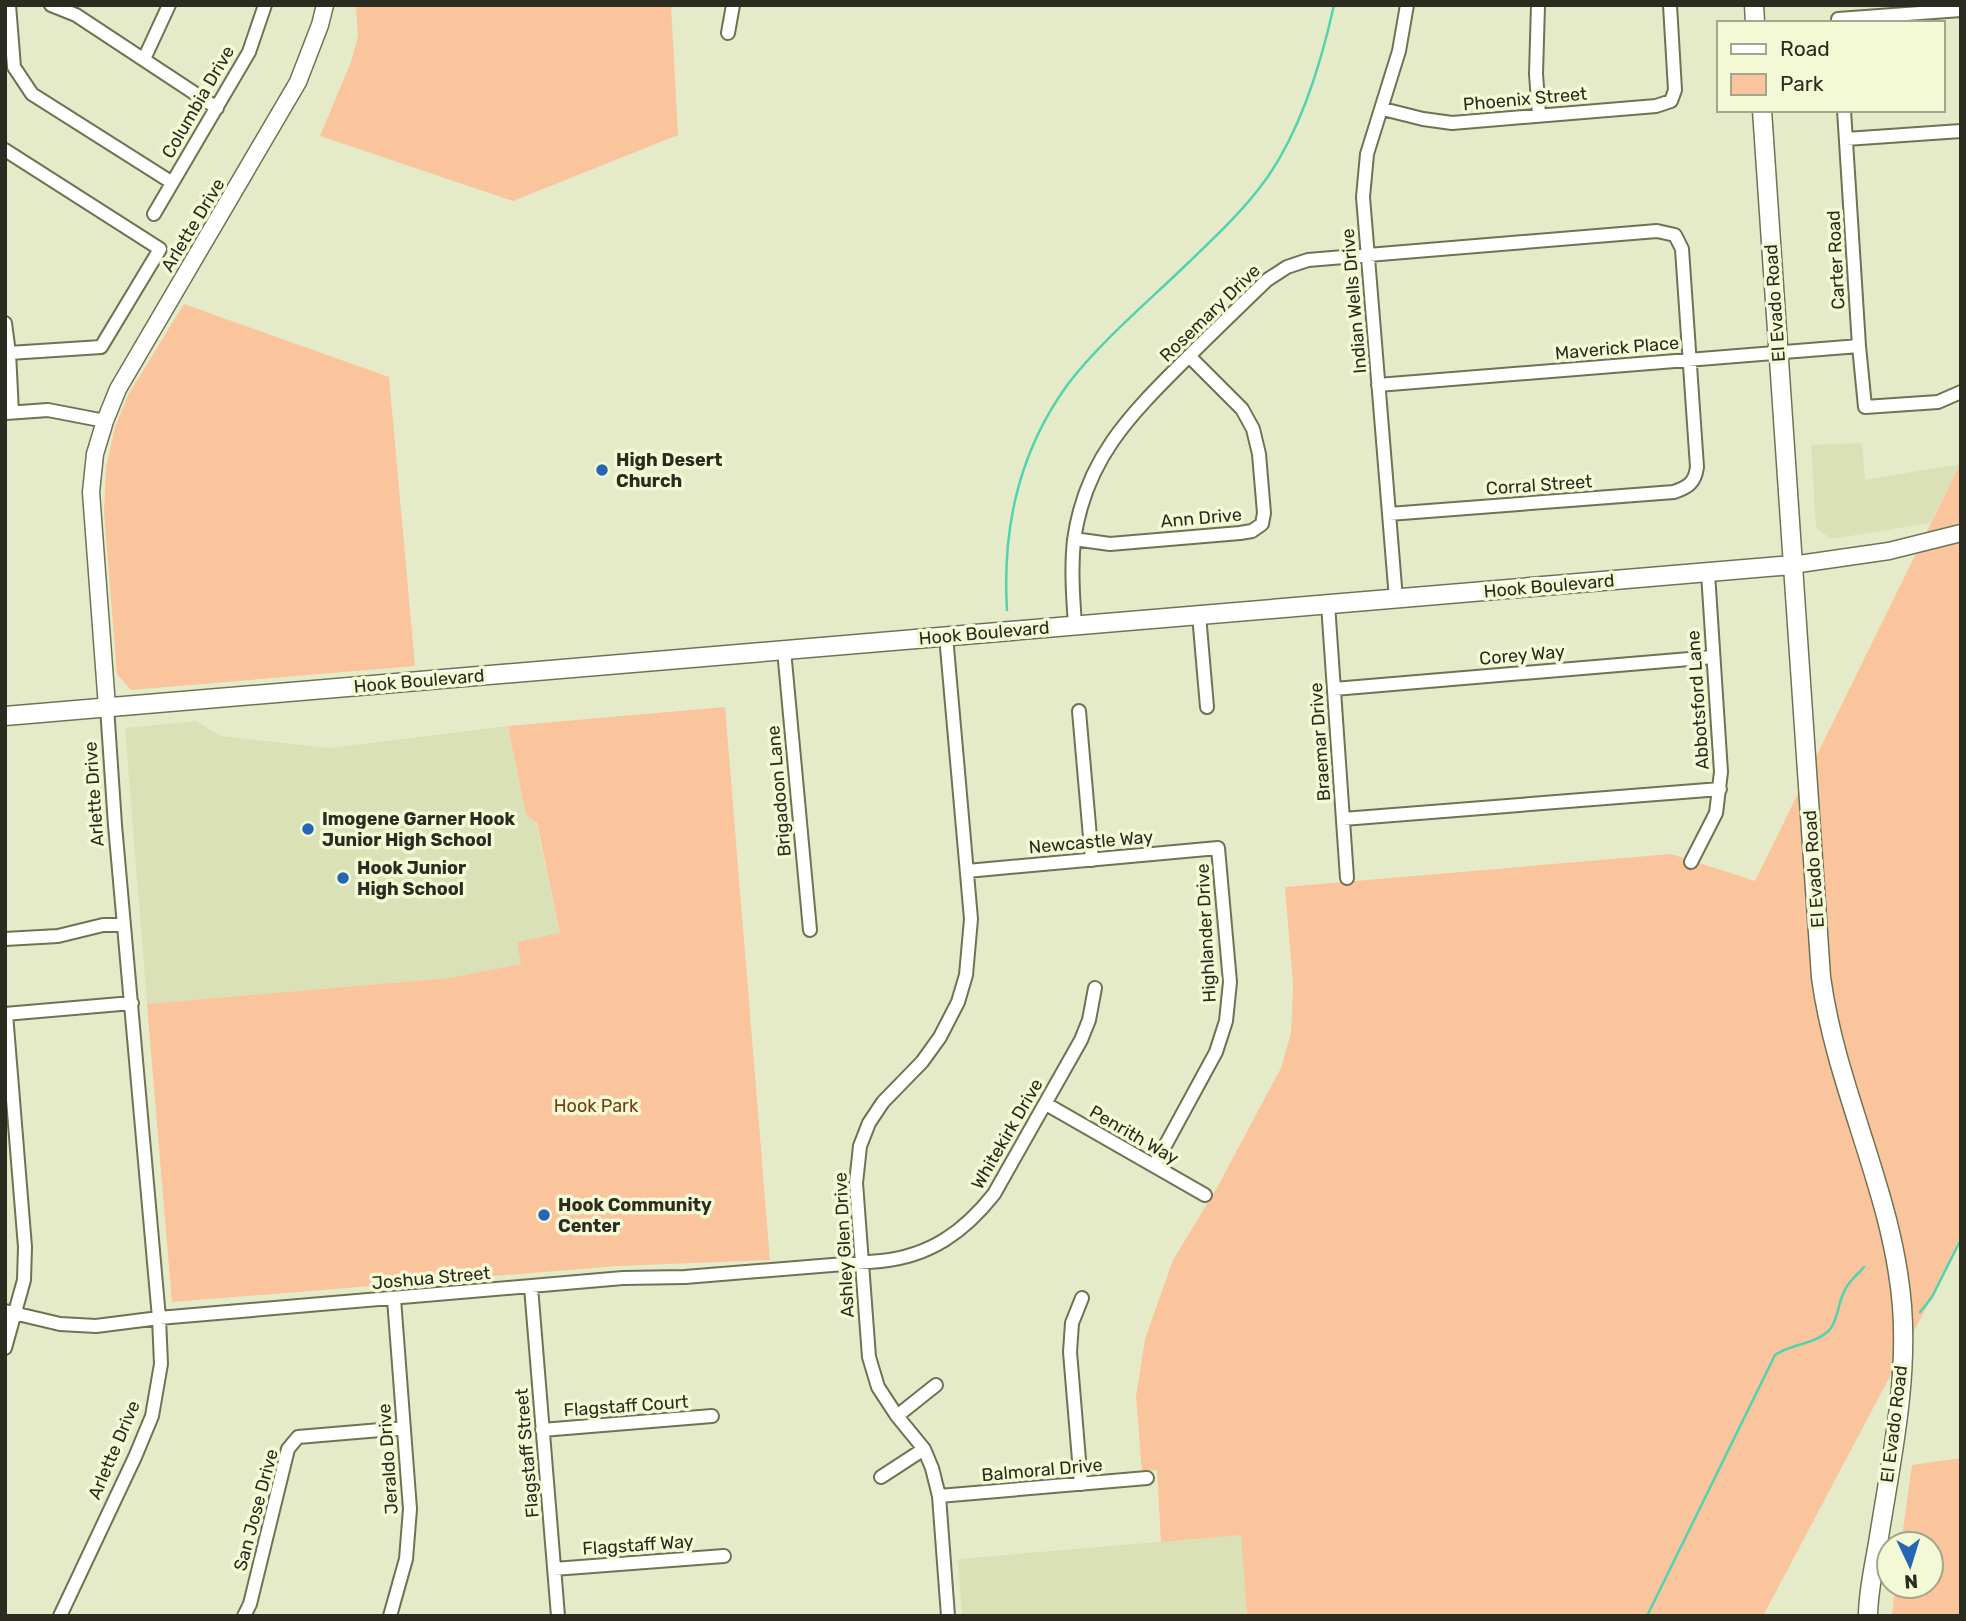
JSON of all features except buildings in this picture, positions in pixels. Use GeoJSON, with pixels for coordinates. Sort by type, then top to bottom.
{"type":"FeatureCollection","features":[{"type":"Feature","properties":{"kind":"main road","name":"El Evado Road"},"geometry":{"type":"LineString","coordinates":[[1762,112],[1824,1000],[1838,1064],[1890,1226],[1902,1305],[1903,1336],[1898,1417],[1868,1616]]}},
{"type":"Feature","properties":{"kind":"main road","name":"Hook Boulevard"},"geometry":{"type":"LineString","coordinates":[[5,716],[1792,565]]}},
{"type":"Feature","properties":{"kind":"street"},"geometry":{"type":"LineString","coordinates":[[9,5],[14,67],[32,94],[171,182]]}},
{"type":"Feature","properties":{"kind":"street"},"geometry":{"type":"LineString","coordinates":[[51,5],[78,10],[217,108]]}},
{"type":"Feature","properties":{"kind":"street"},"geometry":{"type":"LineString","coordinates":[[144,59],[169,5]]}},
{"type":"Feature","properties":{"kind":"street","name":"Columbia Drive"},"geometry":{"type":"LineString","coordinates":[[154,214],[249,52],[265,5]]}},
{"type":"Feature","properties":{"kind":"street","name":"Arlette Drive"},"geometry":{"type":"LineString","coordinates":[[60,1616],[152,1416],[161,1364],[91,492],[96,454],[104,421],[118,389],[298,82],[325,5]]}},
{"type":"Feature","properties":{"kind":"street"},"geometry":{"type":"LineString","coordinates":[[728,33],[733,5]]}},
{"type":"Feature","properties":{"kind":"street","name":"Indian Wells Drive"},"geometry":{"type":"LineString","coordinates":[[1396,598],[1363,197],[1367,154],[1399,51],[1407,5]]}},
{"type":"Feature","properties":{"kind":"street"},"geometry":{"type":"LineString","coordinates":[[1538,5],[1536,74],[1539,115]]}},
{"type":"Feature","properties":{"kind":"street","name":"Phoenix Street"},"geometry":{"type":"LineString","coordinates":[[1383,109],[1452,123],[1656,106],[1671,101],[1675,90],[1670,5]]}},
{"type":"Feature","properties":{"kind":"street"},"geometry":{"type":"LineString","coordinates":[[1838,21],[1961,10]]}},
{"type":"Feature","properties":{"kind":"street","name":"Carter Road"},"geometry":{"type":"LineString","coordinates":[[1844,112],[1865,407],[1938,402],[1961,392]]}},
{"type":"Feature","properties":{"kind":"street"},"geometry":{"type":"LineString","coordinates":[[1846,139],[1961,131]]}},
{"type":"Feature","properties":{"kind":"street"},"geometry":{"type":"LineString","coordinates":[[5,150],[160,249],[101,347],[9,353]]}},
{"type":"Feature","properties":{"kind":"street","name":"Rosemary Drive"},"geometry":{"type":"LineString","coordinates":[[1075,625],[1072,570],[1074,539],[1090,480],[1106,450],[1134,411],[1267,280],[1287,267],[1308,260],[1657,231],[1675,235],[1682,249],[1691,360]]}},
{"type":"Feature","properties":{"kind":"street"},"geometry":{"type":"LineString","coordinates":[[5,323],[9,353],[8,412],[48,410],[90,416],[104,421]]}},
{"type":"Feature","properties":{"kind":"street","name":"Maverick Place"},"geometry":{"type":"LineString","coordinates":[[1378,385],[1859,346]]}},
{"type":"Feature","properties":{"kind":"street","name":"Ann Drive"},"geometry":{"type":"LineString","coordinates":[[1074,539],[1110,544],[1240,533],[1252,531],[1262,524],[1264,513],[1259,454],[1253,429],[1242,409],[1189,356]]}},
{"type":"Feature","properties":{"kind":"street","name":"Corral Street"},"geometry":{"type":"LineString","coordinates":[[1389,514],[1674,492],[1690,485],[1696,476],[1697,467],[1691,360]]}},
{"type":"Feature","properties":{"kind":"street","name":"Hook Boulevard"},"geometry":{"type":"LineString","coordinates":[[1792,565],[1889,551],[1961,533]]}},
{"type":"Feature","properties":{"kind":"street","name":"Abbotsford Lane"},"geometry":{"type":"LineString","coordinates":[[1691,862],[1716,813],[1721,772],[1708,573]]}},
{"type":"Feature","properties":{"kind":"street","name":"Braemar Drive"},"geometry":{"type":"LineString","coordinates":[[1328,604],[1348,878]]}},
{"type":"Feature","properties":{"kind":"street"},"geometry":{"type":"LineString","coordinates":[[1199,615],[1207,707]]}},
{"type":"Feature","properties":{"kind":"street","name":"Ashley Glen Drive"},"geometry":{"type":"LineString","coordinates":[[946,636],[971,919],[971,943],[966,975],[958,1002],[945,1029],[922,1062],[883,1102],[869,1123],[860,1146],[856,1183],[869,1357],[878,1387],[924,1449],[932,1468],[939,1496],[948,1616]]}},
{"type":"Feature","properties":{"kind":"street","name":"Brigadoon Lane"},"geometry":{"type":"LineString","coordinates":[[784,650],[810,930]]}},
{"type":"Feature","properties":{"kind":"street","name":"Corey Way"},"geometry":{"type":"LineString","coordinates":[[1334,689],[1713,657]]}},
{"type":"Feature","properties":{"kind":"street"},"geometry":{"type":"LineString","coordinates":[[1079,711],[1092,860]]}},
{"type":"Feature","properties":{"kind":"street"},"geometry":{"type":"LineString","coordinates":[[1343,819],[1720,789]]}},
{"type":"Feature","properties":{"kind":"street","name":"Newcastle Way"},"geometry":{"type":"LineString","coordinates":[[967,871],[1218,848]]}},
{"type":"Feature","properties":{"kind":"street","name":"Highlander Drive"},"geometry":{"type":"LineString","coordinates":[[1154,1166],[1216,1052],[1226,1021],[1230,982],[1218,848]]}},
{"type":"Feature","properties":{"kind":"street"},"geometry":{"type":"LineString","coordinates":[[5,939],[58,936],[103,925],[124,925]]}},
{"type":"Feature","properties":{"kind":"street","name":"Whitekirk Drive"},"geometry":{"type":"LineString","coordinates":[[862,1262],[900,1259],[921,1253],[958,1233],[978,1214],[994,1194],[1081,1040],[1095,988]]}},
{"type":"Feature","properties":{"kind":"street"},"geometry":{"type":"LineString","coordinates":[[5,1348],[10,1312],[24,1280],[24,1247],[11,1145],[6,1014],[132,1003]]}},
{"type":"Feature","properties":{"kind":"street","name":"Penrith Way"},"geometry":{"type":"LineString","coordinates":[[1045,1104],[1205,1195]]}},
{"type":"Feature","properties":{"kind":"street","name":"Joshua Street"},"geometry":{"type":"LineString","coordinates":[[10,1312],[60,1324],[96,1326],[159,1318],[623,1278],[685,1278],[862,1262]]}},
{"type":"Feature","properties":{"kind":"street","name":"Flagstaff Street"},"geometry":{"type":"LineString","coordinates":[[531,1287],[558,1616]]}},
{"type":"Feature","properties":{"kind":"street","name":"Jeraldo Drive"},"geometry":{"type":"LineString","coordinates":[[390,1616],[406,1559],[410,1509],[394,1298]]}},
{"type":"Feature","properties":{"kind":"street"},"geometry":{"type":"LineString","coordinates":[[1081,1484],[1070,1352],[1072,1323],[1082,1298]]}},
{"type":"Feature","properties":{"kind":"street"},"geometry":{"type":"LineString","coordinates":[[897,1416],[936,1385]]}},
{"type":"Feature","properties":{"kind":"street","name":"Flagstaff Court"},"geometry":{"type":"LineString","coordinates":[[542,1430],[712,1416]]}},
{"type":"Feature","properties":{"kind":"street","name":"San Jose Drive"},"geometry":{"type":"LineString","coordinates":[[244,1616],[250,1604],[288,1449],[298,1437],[404,1428]]}},
{"type":"Feature","properties":{"kind":"street"},"geometry":{"type":"LineString","coordinates":[[881,1478],[924,1449]]}},
{"type":"Feature","properties":{"kind":"street","name":"Balmoral Drive"},"geometry":{"type":"LineString","coordinates":[[939,1496],[1147,1478]]}},
{"type":"Feature","properties":{"kind":"street","name":"Flagstaff Way"},"geometry":{"type":"LineString","coordinates":[[554,1569],[724,1556]]}},
{"type":"Feature","properties":{"kind":"shaded area"},"geometry":{"type":"Polygon","coordinates":[[[1862,443],[1865,480],[1960,464],[1930,523],[1831,539],[1816,528],[1811,445],[1862,443]]]}},
{"type":"Feature","properties":{"kind":"shaded area","name":"Hook Junior High School"},"geometry":{"type":"Polygon","coordinates":[[[196,721],[221,736],[329,748],[508,726],[526,815],[536,823],[560,933],[521,964],[449,978],[147,1004],[125,728],[196,721]]]}},
{"type":"Feature","properties":{"kind":"shaded area"},"geometry":{"type":"Polygon","coordinates":[[[1241,1535],[1247,1616],[962,1616],[958,1559],[1241,1535]]]}},
{"type":"Feature","properties":{"kind":"green space"},"geometry":{"type":"Polygon","coordinates":[[[356,5],[671,5],[678,135],[513,201],[320,136],[351,62],[358,36],[356,5]]]}},
{"type":"Feature","properties":{"kind":"green space"},"geometry":{"type":"Polygon","coordinates":[[[184,304],[389,377],[415,666],[131,690],[117,674],[104,512],[106,467],[115,427],[128,395],[184,304]]]}},
{"type":"Feature","properties":{"kind":"green space"},"geometry":{"type":"Polygon","coordinates":[[[1961,462],[1961,1235],[1932,1297],[1763,1616],[1247,1616],[1241,1535],[1161,1542],[1157,1470],[1142,1471],[1136,1397],[1145,1339],[1173,1260],[1218,1186],[1281,1068],[1291,1033],[1293,985],[1285,887],[1671,854],[1755,881],[1961,462]]]}},
{"type":"Feature","properties":{"kind":"green space","name":"Hook Park"},"geometry":{"type":"Polygon","coordinates":[[[725,707],[770,1260],[618,1266],[172,1302],[147,1004],[449,978],[521,964],[517,942],[560,933],[537,823],[526,815],[508,726],[725,707]]]}},
{"type":"Feature","properties":{"kind":"green space"},"geometry":{"type":"Polygon","coordinates":[[[1961,1458],[1961,1616],[1892,1616],[1894,1600],[1945,1600],[1945,1530],[1903,1530],[1912,1465],[1961,1458]]]}},
{"type":"Feature","properties":{"kind":"waterway"},"geometry":{"type":"LineString","coordinates":[[1007,610],[1008,550],[1017,491],[1037,436],[1051,410],[1094,353],[1218,234],[1264,182],[1299,120],[1323,51],[1334,5]]}},
{"type":"Feature","properties":{"kind":"waterway"},"geometry":{"type":"LineString","coordinates":[[1920,1312],[1932,1297],[1961,1239]]}},
{"type":"Feature","properties":{"kind":"waterway"},"geometry":{"type":"LineString","coordinates":[[1647,1616],[1775,1355],[1826,1333],[1833,1324],[1848,1285],[1864,1267]]}},
{"type":"Feature","properties":{"kind":"place","name":"High Desert Church"},"geometry":{"type":"Point","coordinates":[602,470]}},
{"type":"Feature","properties":{"kind":"place","name":"Imogene Garner Hook Junior High School"},"geometry":{"type":"Point","coordinates":[308,829]}},
{"type":"Feature","properties":{"kind":"place","name":"Hook Junior High School"},"geometry":{"type":"Point","coordinates":[343,878]}},
{"type":"Feature","properties":{"kind":"place","name":"Hook Community Center"},"geometry":{"type":"Point","coordinates":[544,1215]}}]}
